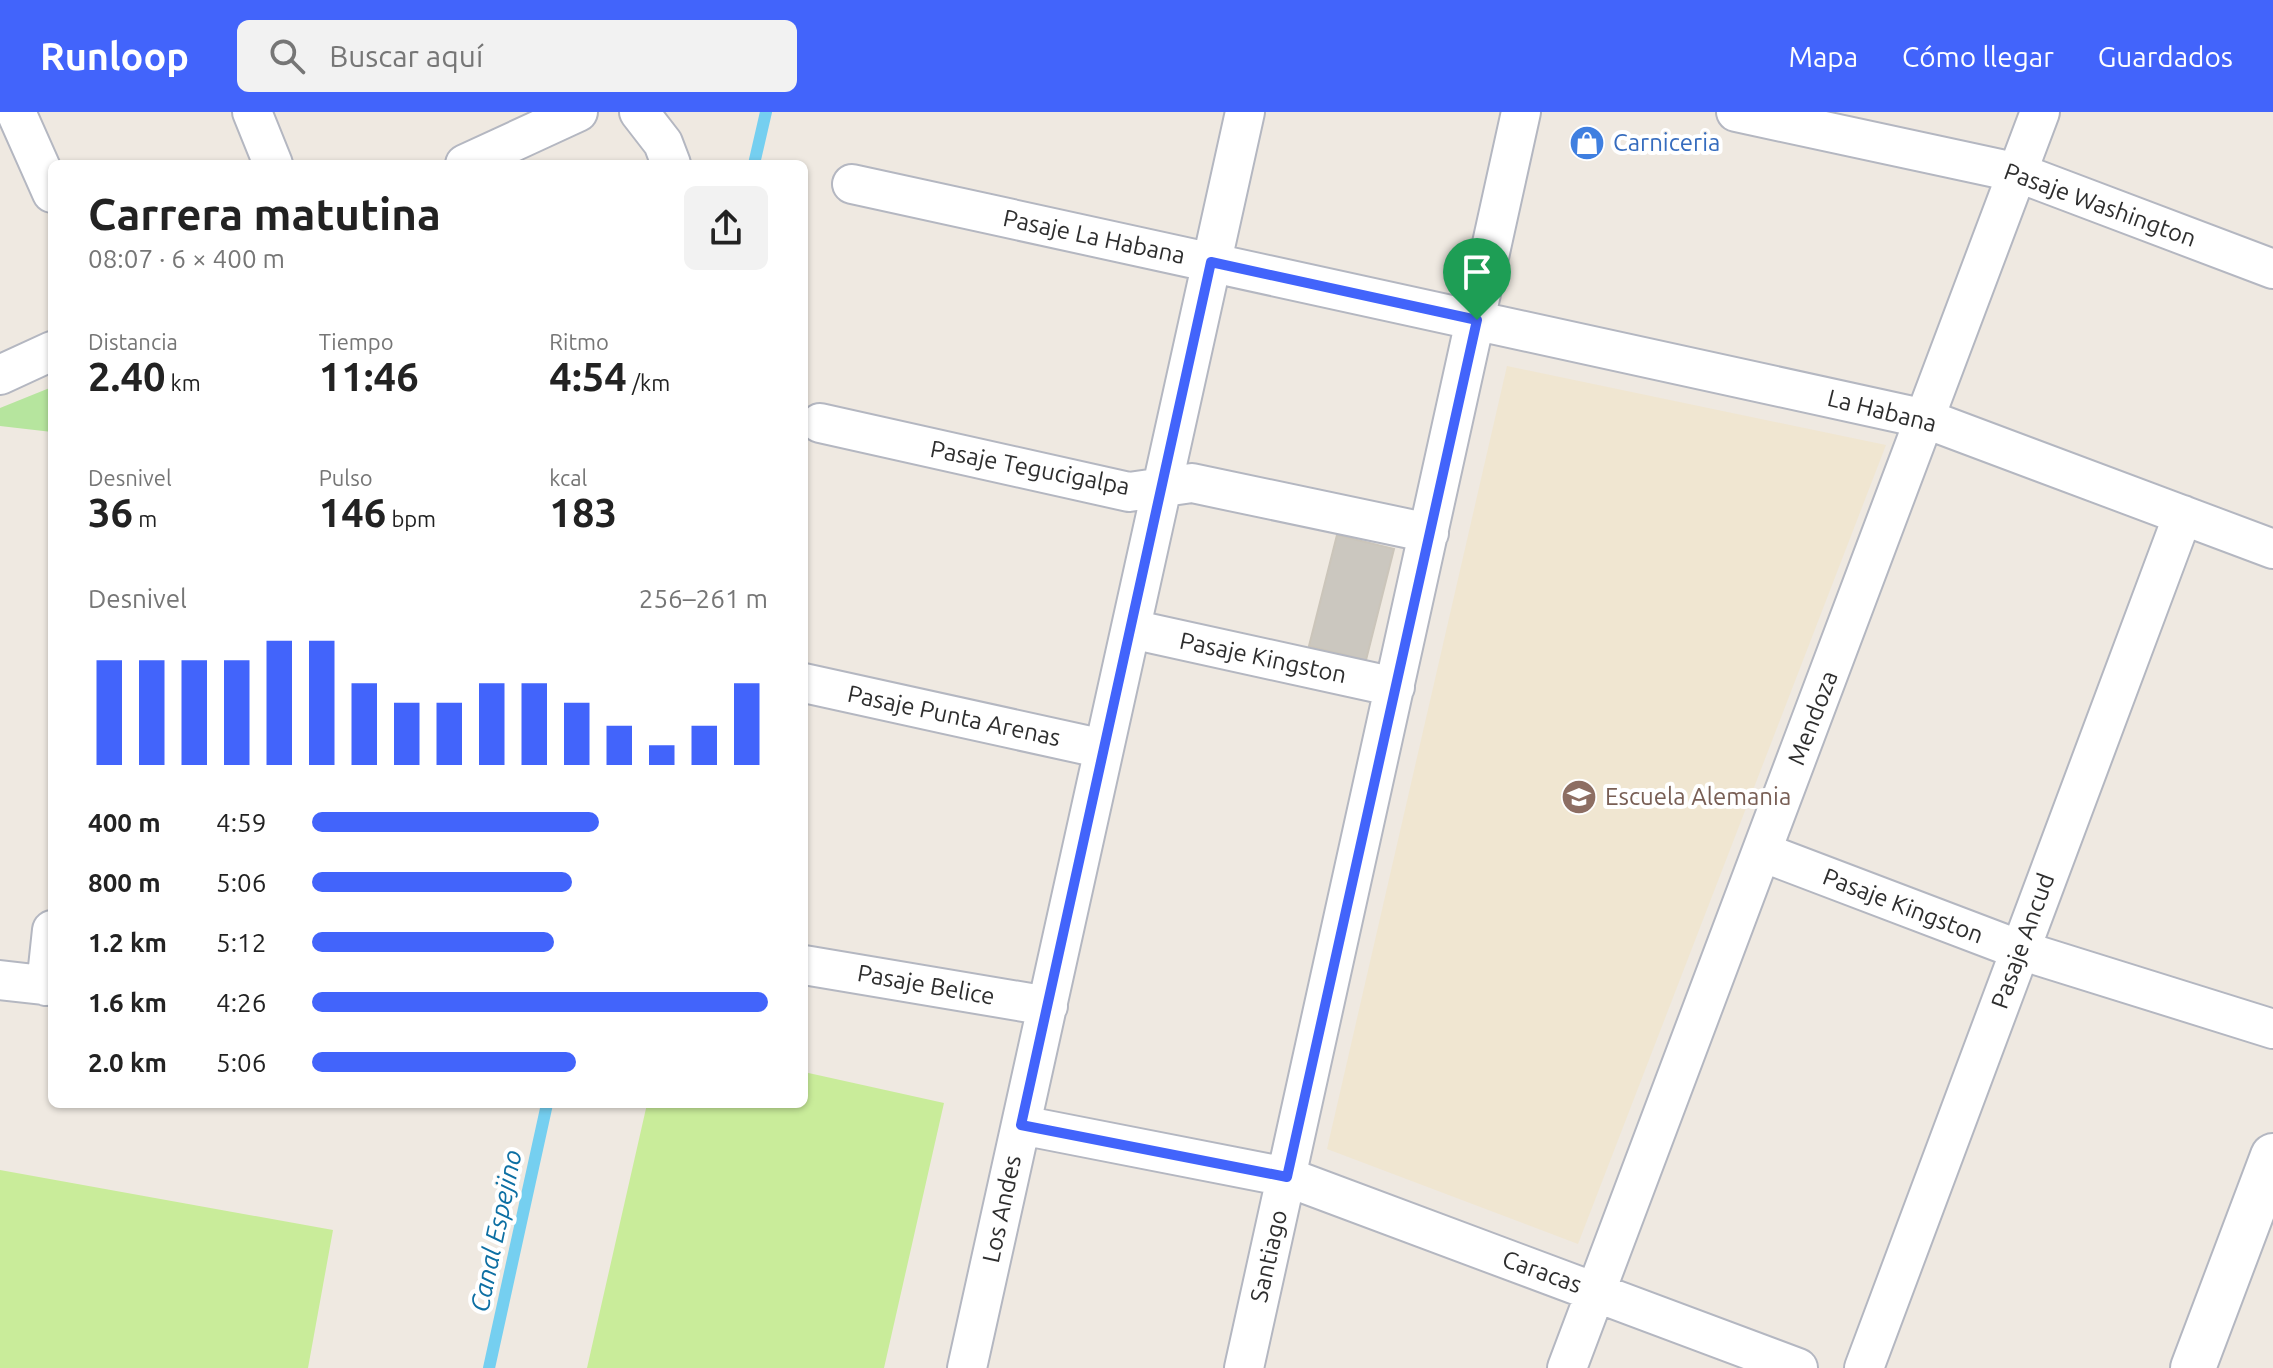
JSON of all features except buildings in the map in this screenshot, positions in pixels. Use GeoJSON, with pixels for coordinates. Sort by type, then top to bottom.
{"type":"FeatureCollection","features":[{"type":"Feature","properties":{"kind":"main road"},"geometry":{"type":"LineString","coordinates":[[2193,1368],[2273,1156]]}},
{"type":"Feature","properties":{"kind":"street"},"geometry":{"type":"LineString","coordinates":[[16,112],[48,184]]}},
{"type":"Feature","properties":{"kind":"street"},"geometry":{"type":"LineString","coordinates":[[252,112],[271,160]]}},
{"type":"Feature","properties":{"kind":"street"},"geometry":{"type":"LineString","coordinates":[[471,160],[525,123],[578,112]]}},
{"type":"Feature","properties":{"kind":"street"},"geometry":{"type":"LineString","coordinates":[[639,112],[663,143],[669,160]]}},
{"type":"Feature","properties":{"kind":"street","name":"Los Andes"},"geometry":{"type":"LineString","coordinates":[[967,1368],[1245,112]]}},
{"type":"Feature","properties":{"kind":"street","name":"Santiago"},"geometry":{"type":"LineString","coordinates":[[1244,1368],[1521,112]]}},
{"type":"Feature","properties":{"kind":"street","name":"Pasaje Washington"},"geometry":{"type":"LineString","coordinates":[[1736,112],[2019,173],[2273,269]]}},
{"type":"Feature","properties":{"kind":"street","name":"Mendoza"},"geometry":{"type":"LineString","coordinates":[[1567,1368],[2040,112]]}},
{"type":"Feature","properties":{"kind":"street","name":"Pasaje La Habana"},"geometry":{"type":"LineString","coordinates":[[852,184],[1477,320]]}},
{"type":"Feature","properties":{"kind":"street","name":"La Habana"},"geometry":{"type":"LineString","coordinates":[[1477,320],[1926,419],[2273,549]]}},
{"type":"Feature","properties":{"kind":"street"},"geometry":{"type":"LineString","coordinates":[[0,375],[48,353]]}},
{"type":"Feature","properties":{"kind":"street","name":"Pasaje Tegucigalpa"},"geometry":{"type":"LineString","coordinates":[[820,423],[1129,492],[1192,483],[1429,533]]}},
{"type":"Feature","properties":{"kind":"street","name":"Pasaje Ancud"},"geometry":{"type":"LineString","coordinates":[[1864,1368],[2183,515]]}},
{"type":"Feature","properties":{"kind":"street","name":"Pasaje Kingston"},"geometry":{"type":"LineString","coordinates":[[1131,629],[1395,687]]}},
{"type":"Feature","properties":{"kind":"street","name":"Pasaje Punta Arenas"},"geometry":{"type":"LineString","coordinates":[[808,684],[1104,749]]}},
{"type":"Feature","properties":{"kind":"street","name":"Pasaje Kingston"},"geometry":{"type":"LineString","coordinates":[[1762,852],[2020,950],[2273,1029]]}},
{"type":"Feature","properties":{"kind":"street","name":"Pasaje Belice"},"geometry":{"type":"LineString","coordinates":[[808,966],[1048,1006]]}},
{"type":"Feature","properties":{"kind":"street"},"geometry":{"type":"LineString","coordinates":[[0,980],[48,986]]}},
{"type":"Feature","properties":{"kind":"street","name":"Caracas"},"geometry":{"type":"LineString","coordinates":[[1021,1125],[1287,1177],[1798,1368]]}},
{"type":"Feature","properties":{"kind":"shaded area","name":"Escuela Alemania"},"geometry":{"type":"Polygon","coordinates":[[[1507,366],[1886,445],[1578,1244],[1327,1149],[1507,366]]]}},
{"type":"Feature","properties":{"kind":"green space"},"geometry":{"type":"Polygon","coordinates":[[[48,389],[48,432],[0,426],[0,408],[48,389]]]}},
{"type":"Feature","properties":{"kind":"green space"},"geometry":{"type":"Polygon","coordinates":[[[808,1073],[944,1103],[884,1368],[587,1368],[646,1108],[808,1108],[808,1073]]]}},
{"type":"Feature","properties":{"kind":"green space"},"geometry":{"type":"Polygon","coordinates":[[[0,1170],[333,1230],[308,1368],[0,1368],[0,1170]]]}},
{"type":"Feature","properties":{"kind":"waterway","name":"Canal Espejino"},"geometry":{"type":"LineString","coordinates":[[755,160],[766,112]]}},
{"type":"Feature","properties":{"kind":"waterway","name":"Canal Espejino"},"geometry":{"type":"LineString","coordinates":[[489,1368],[546,1108]]}},
{"type":"Feature","properties":{"kind":"place","name":"Carniceria"},"geometry":{"type":"Point","coordinates":[1587,143]}},
{"type":"Feature","properties":{"kind":"place","name":"Escuela Alemania"},"geometry":{"type":"Point","coordinates":[1579,797]}},
{"type":"Feature","properties":{"kind":"route"},"geometry":{"type":"LineString","coordinates":[[1211,262],[1477,320],[1287,1177],[1021,1125],[1211,262]]}}]}
